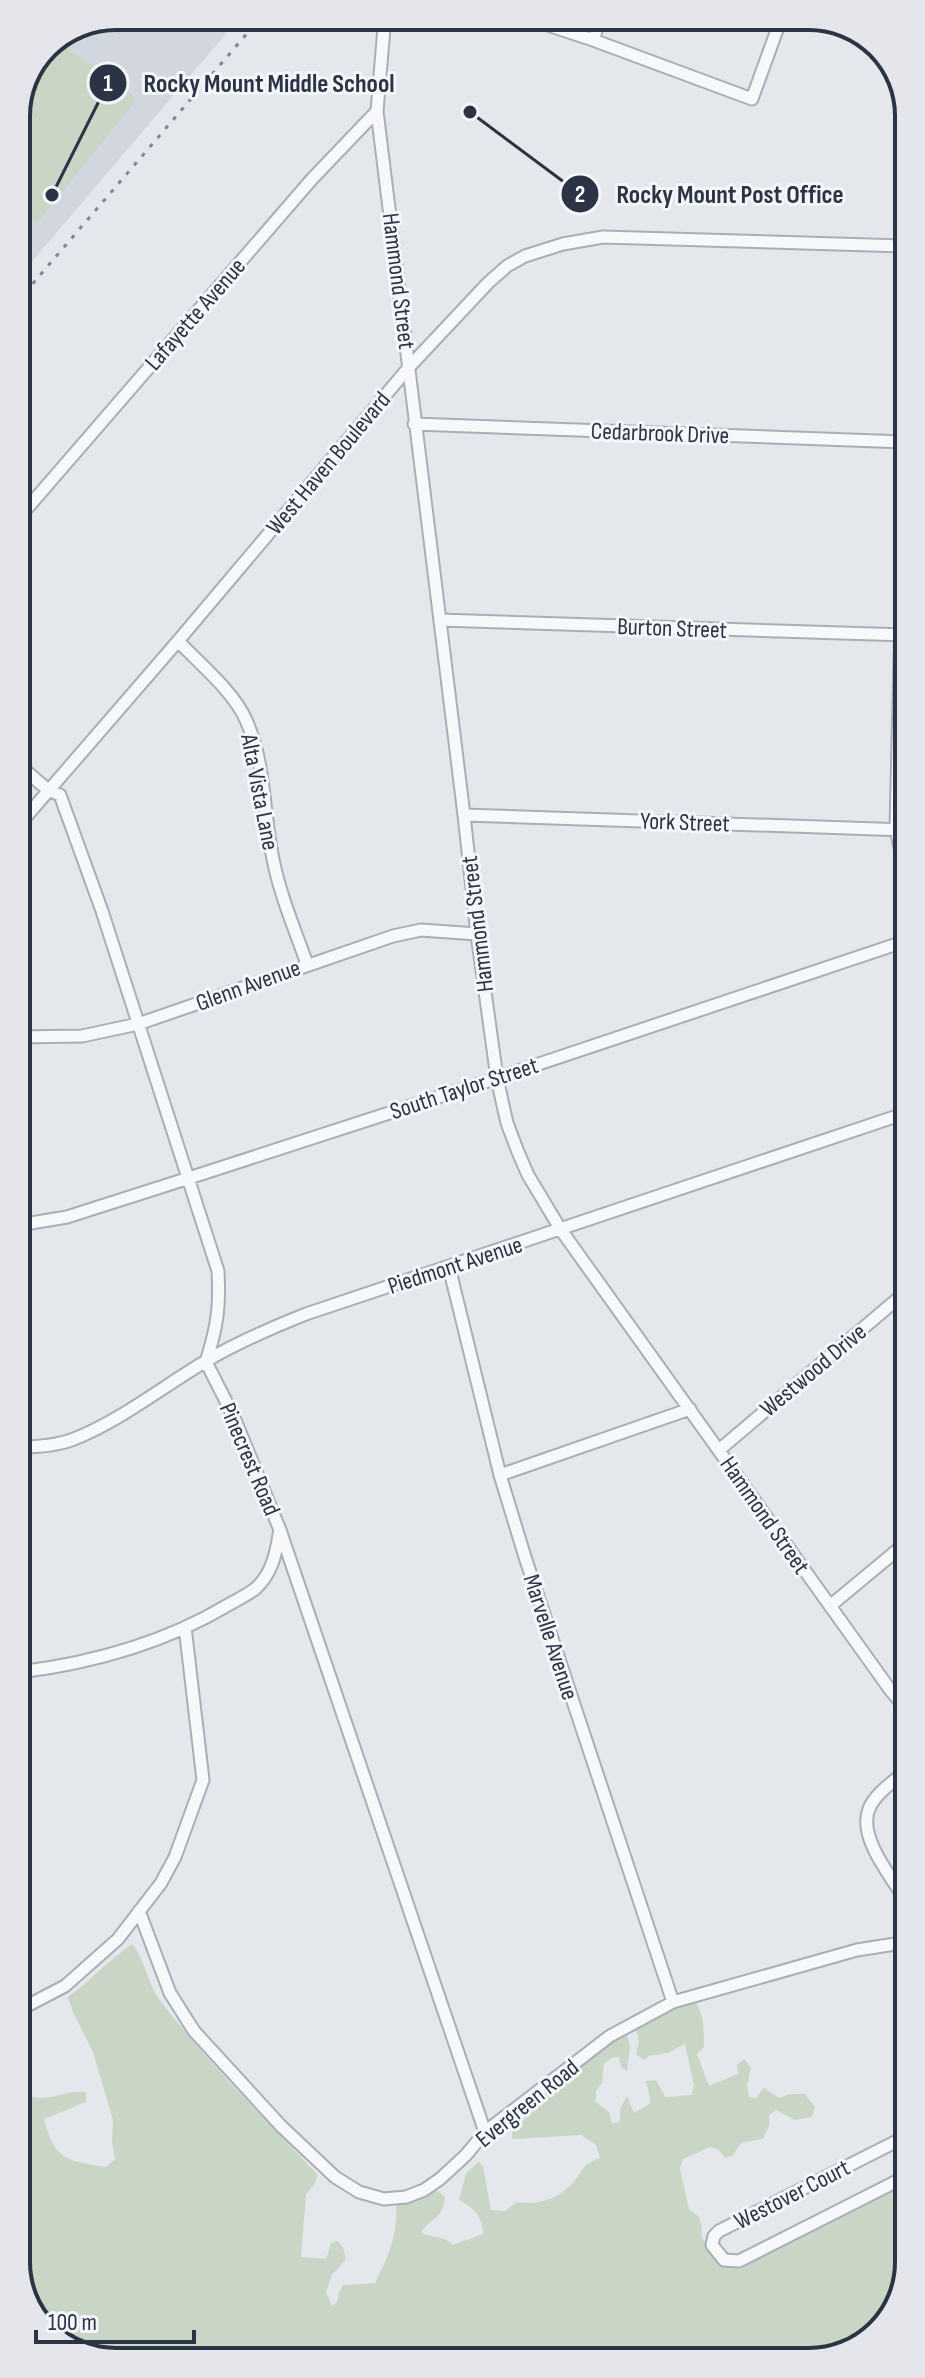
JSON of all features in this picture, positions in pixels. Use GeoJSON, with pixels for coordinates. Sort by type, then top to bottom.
{"type":"FeatureCollection","features":[{"type":"Feature","properties":{"kind":"street","name":"Hammond Street"},"geometry":{"type":"LineString","coordinates":[[384,30],[377,111],[477,934],[497,1078],[507,1123],[528,1175],[561,1230],[895,1694]]}},
{"type":"Feature","properties":{"kind":"street"},"geometry":{"type":"LineString","coordinates":[[563,30],[752,99],[777,30]]}},
{"type":"Feature","properties":{"kind":"street"},"geometry":{"type":"LineString","coordinates":[[593,40],[596,30]]}},
{"type":"Feature","properties":{"kind":"street","name":"Lafayette Avenue"},"geometry":{"type":"LineString","coordinates":[[30,505],[312,179],[377,111]]}},
{"type":"Feature","properties":{"kind":"street","name":"West Haven Boulevard"},"geometry":{"type":"LineString","coordinates":[[30,812],[410,366],[507,266],[525,256],[563,244],[603,237],[895,246]]}},
{"type":"Feature","properties":{"kind":"street","name":"Cedarbrook Drive"},"geometry":{"type":"LineString","coordinates":[[414,424],[895,442]]}},
{"type":"Feature","properties":{"kind":"street","name":"Burton Street"},"geometry":{"type":"LineString","coordinates":[[440,620],[895,635]]}},
{"type":"Feature","properties":{"kind":"street","name":"Alta Vista Lane"},"geometry":{"type":"LineString","coordinates":[[178,641],[232,698],[246,719],[264,788],[273,860],[307,964]]}},
{"type":"Feature","properties":{"kind":"street"},"geometry":{"type":"LineString","coordinates":[[30,774],[48,790],[60,795],[102,911],[218,1271],[218,1319],[206,1362]]}},
{"type":"Feature","properties":{"kind":"street","name":"York Street"},"geometry":{"type":"LineString","coordinates":[[464,815],[895,830]]}},
{"type":"Feature","properties":{"kind":"street","name":"Glenn Avenue"},"geometry":{"type":"LineString","coordinates":[[30,1037],[82,1036],[138,1024],[393,936],[421,930],[477,934]]}},
{"type":"Feature","properties":{"kind":"street","name":"South Taylor Street"},"geometry":{"type":"LineString","coordinates":[[30,1223],[67,1217],[189,1178],[895,945]]}},
{"type":"Feature","properties":{"kind":"street","name":"Piedmont Avenue"},"geometry":{"type":"LineString","coordinates":[[30,1446],[53,1445],[74,1439],[262,1331],[306,1314],[895,1117]]}},
{"type":"Feature","properties":{"kind":"street","name":"Marvelle Avenue"},"geometry":{"type":"LineString","coordinates":[[449,1267],[500,1475],[673,2002]]}},
{"type":"Feature","properties":{"kind":"street","name":"Westwood Drive"},"geometry":{"type":"LineString","coordinates":[[719,1450],[895,1301]]}},
{"type":"Feature","properties":{"kind":"street","name":"Pinecrest Road"},"geometry":{"type":"LineString","coordinates":[[206,1362],[233,1415],[280,1530],[485,2132]]}},
{"type":"Feature","properties":{"kind":"street"},"geometry":{"type":"LineString","coordinates":[[500,1475],[690,1409]]}},
{"type":"Feature","properties":{"kind":"street"},"geometry":{"type":"LineString","coordinates":[[30,1670],[87,1661],[201,1621],[256,1588],[269,1571],[280,1530]]}},
{"type":"Feature","properties":{"kind":"street"},"geometry":{"type":"LineString","coordinates":[[830,1606],[895,1552]]}},
{"type":"Feature","properties":{"kind":"street"},"geometry":{"type":"LineString","coordinates":[[30,2004],[65,1986],[118,1939],[161,1883],[175,1857],[203,1780],[185,1627]]}},
{"type":"Feature","properties":{"kind":"street"},"geometry":{"type":"LineString","coordinates":[[895,1781],[869,1807],[866,1822],[873,1848],[895,1883]]}},
{"type":"Feature","properties":{"kind":"street","name":"Evergreen Road"},"geometry":{"type":"LineString","coordinates":[[139,1911],[170,1993],[194,2031],[281,2126],[335,2177],[359,2192],[384,2199],[406,2197],[440,2179],[485,2132],[610,2036],[673,2002],[857,1950],[895,1944]]}},
{"type":"Feature","properties":{"kind":"street","name":"Westover Court"},"geometry":{"type":"LineString","coordinates":[[895,2142],[719,2231],[712,2245],[724,2260],[739,2261],[895,2182]]}},
{"type":"Feature","properties":{"kind":"shaded area"},"geometry":{"type":"Polygon","coordinates":[[[229,30],[30,264],[30,111],[37,83],[55,55],[83,37],[100,32],[229,30]]]}},
{"type":"Feature","properties":{"kind":"green space"},"geometry":{"type":"Polygon","coordinates":[[[65,47],[133,95],[134,103],[38,222],[30,219],[30,111],[37,83],[45,68],[65,47]]]}},
{"type":"Feature","properties":{"kind":"green space"},"geometry":{"type":"Polygon","coordinates":[[[132,1944],[159,1999],[177,2022],[318,2175],[306,2194],[301,2257],[326,2259],[331,2243],[338,2241],[343,2248],[346,2259],[332,2275],[326,2292],[332,2306],[337,2302],[343,2285],[375,2283],[392,2244],[396,2203],[405,2203],[434,2190],[440,2192],[445,2198],[442,2210],[421,2232],[445,2239],[453,2245],[483,2234],[477,2214],[459,2200],[466,2173],[479,2162],[483,2166],[491,2210],[505,2211],[517,2202],[540,2202],[560,2194],[585,2166],[600,2158],[596,2145],[581,2135],[512,2139],[512,2124],[535,2100],[611,2039],[627,2036],[630,2046],[627,2071],[621,2067],[619,2057],[604,2063],[602,2083],[596,2091],[596,2102],[609,2112],[612,2124],[620,2121],[620,2109],[627,2096],[634,2113],[651,2103],[646,2081],[656,2080],[665,2097],[692,2095],[694,2085],[685,2044],[644,2060],[636,2054],[639,2041],[636,2029],[664,2012],[694,2000],[702,2016],[704,2034],[704,2047],[697,2054],[709,2086],[738,2074],[737,2065],[744,2059],[751,2068],[747,2085],[749,2097],[756,2098],[764,2088],[779,2098],[805,2094],[815,2107],[812,2117],[795,2120],[776,2110],[769,2115],[769,2126],[763,2139],[741,2143],[733,2155],[725,2158],[719,2150],[710,2147],[683,2159],[680,2169],[689,2209],[698,2216],[702,2226],[701,2236],[721,2267],[744,2262],[895,2190],[894,2273],[883,2305],[870,2323],[847,2339],[808,2348],[111,2348],[83,2341],[64,2330],[48,2314],[35,2289],[31,2273],[30,2092],[33,2097],[40,2098],[86,2092],[86,2102],[44,2119],[52,2143],[64,2156],[81,2163],[106,2167],[115,2159],[113,2120],[93,2052],[68,1997],[132,1944]]]}},
{"type":"Feature","properties":{"kind":"railway"},"geometry":{"type":"LineString","coordinates":[[30,287],[250,30]]}},
{"type":"Feature","properties":{"kind":"place","name":"Rocky Mount Post Office"},"geometry":{"type":"Point","coordinates":[470,112]}},
{"type":"Feature","properties":{"kind":"place","name":"Rocky Mount Middle School"},"geometry":{"type":"Point","coordinates":[52,195]}}]}
